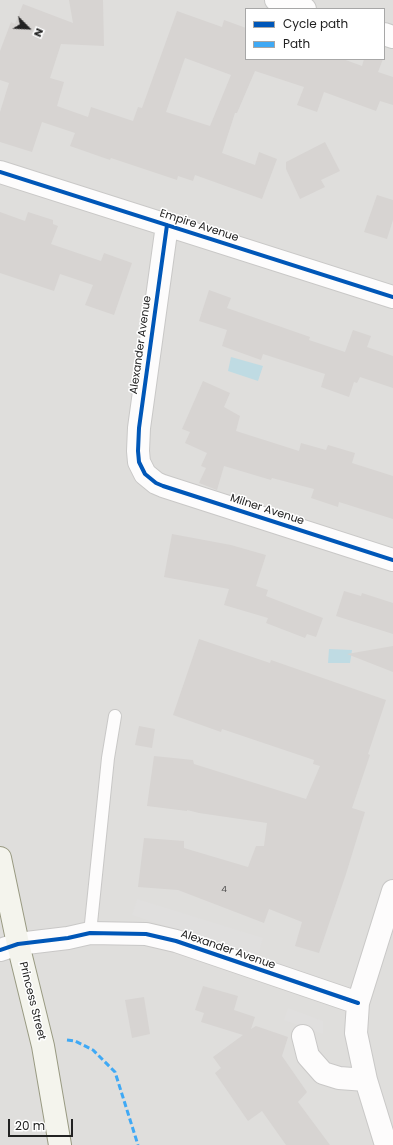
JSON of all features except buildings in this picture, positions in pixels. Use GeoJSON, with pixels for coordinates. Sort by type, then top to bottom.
{"type":"FeatureCollection","features":[{"type":"Feature","properties":{"kind":"street"},"geometry":{"type":"LineString","coordinates":[[276,0],[302,8]]}},
{"type":"Feature","properties":{"kind":"street","name":"Empire Avenue"},"geometry":{"type":"LineString","coordinates":[[0,172],[393,298]]}},
{"type":"Feature","properties":{"kind":"street","name":"Alexander Avenue"},"geometry":{"type":"LineString","coordinates":[[142,468],[138,452],[138,428],[167,225]]}},
{"type":"Feature","properties":{"kind":"street","name":"Milner Avenue"},"geometry":{"type":"LineString","coordinates":[[142,468],[149,478],[163,486],[393,560]]}},
{"type":"Feature","properties":{"kind":"street","name":"Princess Street"},"geometry":{"type":"LineString","coordinates":[[0,858],[9,947],[43,1046],[60,1145]]}},
{"type":"Feature","properties":{"kind":"street"},"geometry":{"type":"LineString","coordinates":[[386,1145],[366,1080],[356,1033],[358,1003],[393,891]]}},
{"type":"Feature","properties":{"kind":"street","name":"Alexander Avenue"},"geometry":{"type":"LineString","coordinates":[[9,947],[90,933],[146,934],[176,941],[358,1003]]}},
{"type":"Feature","properties":{"kind":"street"},"geometry":{"type":"LineString","coordinates":[[303,1036],[308,1056],[323,1073],[338,1078],[366,1080]]}},
{"type":"Feature","properties":{"kind":"lane"},"geometry":{"type":"LineString","coordinates":[[90,933],[108,758],[115,716]]}},
{"type":"Feature","properties":{"kind":"shaded area"},"geometry":{"type":"Polygon","coordinates":[[[0,0],[393,0],[393,1145],[0,1145],[0,0]]]}},
{"type":"Feature","properties":{"kind":"shaded area"},"geometry":{"type":"Polygon","coordinates":[[[137,899],[263,938],[258,956],[132,915],[137,899]]]}},
{"type":"Feature","properties":{"kind":"shaded area"},"geometry":{"type":"Polygon","coordinates":[[[288,1008],[323,1021],[323,1034],[284,1020],[288,1008]]]}},
{"type":"Feature","properties":{"kind":"water"},"geometry":{"type":"Polygon","coordinates":[[[231,357],[263,366],[258,381],[228,371],[231,357]]]}},
{"type":"Feature","properties":{"kind":"water"},"geometry":{"type":"Polygon","coordinates":[[[329,649],[352,650],[350,663],[328,663],[329,649]]]}},
{"type":"Feature","properties":{"kind":"marked path"},"geometry":{"type":"LineString","coordinates":[[67,1040],[75,1041],[93,1050],[115,1072],[138,1145]]}},
{"type":"Feature","properties":{"kind":"cycle path"},"geometry":{"type":"LineString","coordinates":[[0,172],[393,297]]}},
{"type":"Feature","properties":{"kind":"cycle path"},"geometry":{"type":"LineString","coordinates":[[167,225],[139,428],[139,462],[145,474],[156,483],[163,486],[393,560]]}},
{"type":"Feature","properties":{"kind":"cycle path"},"geometry":{"type":"LineString","coordinates":[[0,950],[18,944],[68,938],[90,933],[146,934],[176,941],[358,1003]]}}]}
